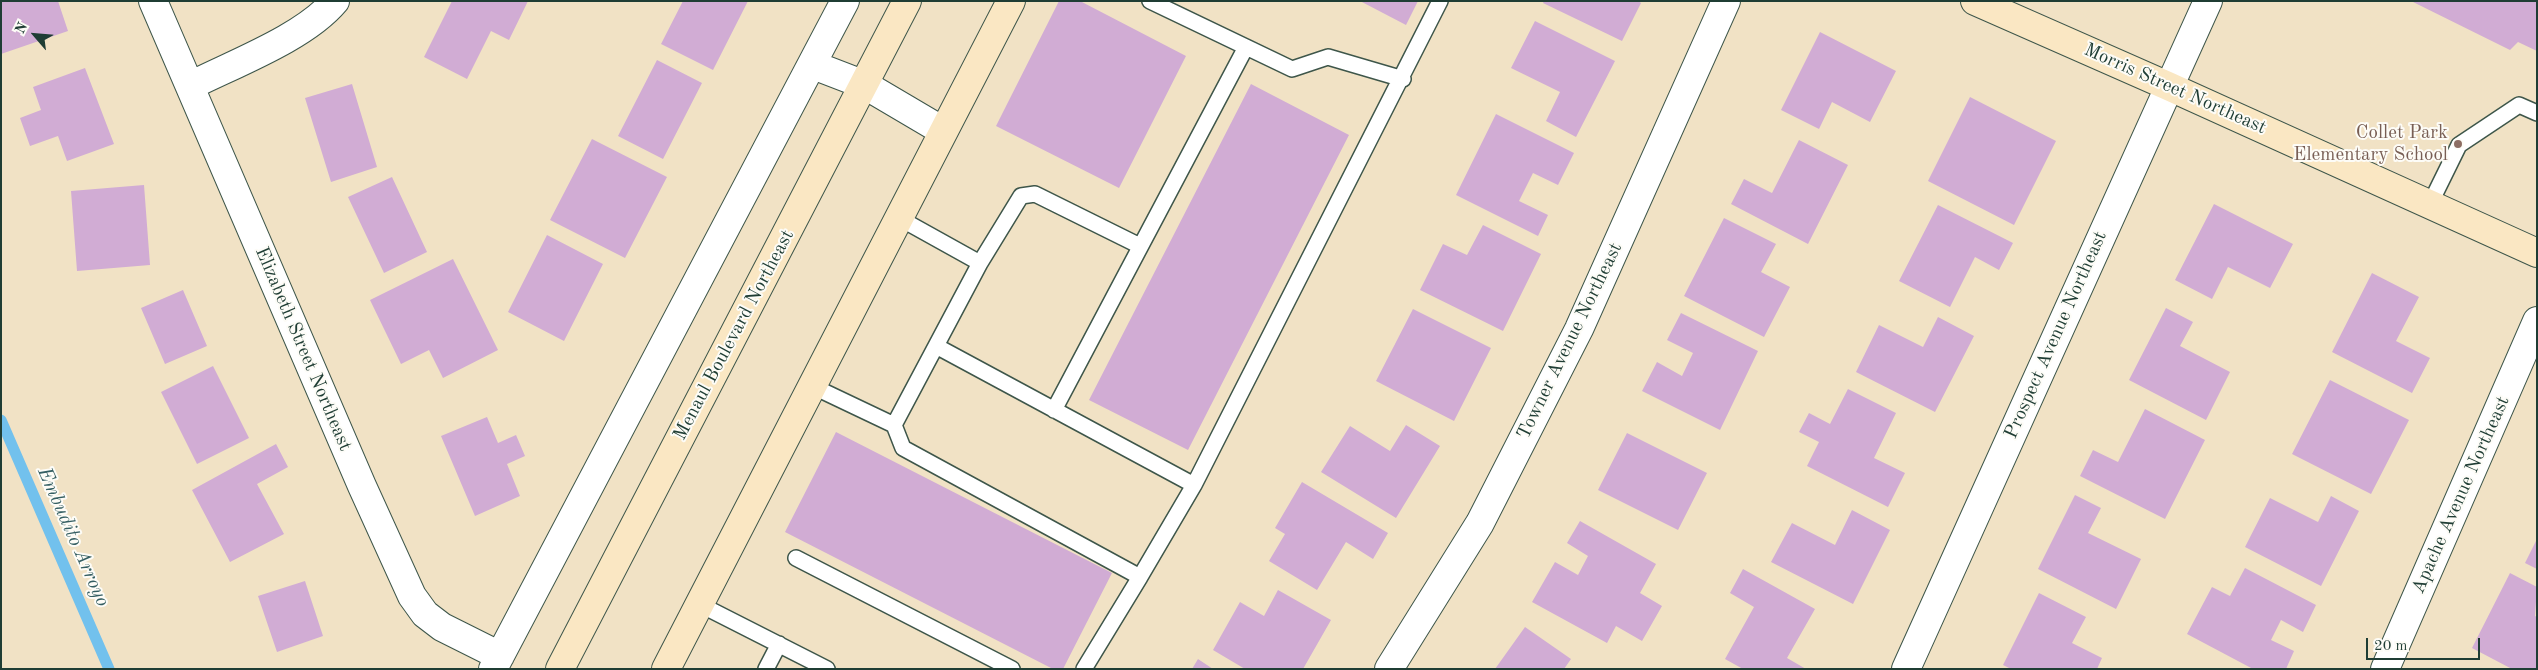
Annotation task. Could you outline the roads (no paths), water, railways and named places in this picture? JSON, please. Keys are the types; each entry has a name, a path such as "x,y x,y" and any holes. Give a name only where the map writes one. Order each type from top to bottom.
{"main road":[{"name":"Menaul Boulevard Northeast","path":"560,669 908,1"},
{"path":"666,669 1011,1"},
{"name":"Morris Street Northeast","path":"1975,1 2537,253"}],"street":[{"name":"Elizabeth Street Northeast","path":"153,1 358,477 412,596 425,614 497,662"},
{"path":"190,86 288,37 326,12 335,1"},
{"path":"497,662 845,1"},
{"name":"Towner Avenue Northeast","path":"1389,669 1480,523 1574,338 1726,1"},
{"name":"Prospect Avenue Northeast","path":"1906,669 2208,1"},
{"path":"813,64 865,85 943,130"},
{"name":"Apache Avenue Northeast","path":"2385,669 2537,321"}],"lane":[{"path":"1150,1 1292,69 1328,56 1402,79"},
{"path":"1084,669 1194,486 1440,1"},
{"path":"1054,410 1246,47"},
{"path":"2430,204 2459,145 2519,105 2537,113"},
{"path":"894,425 980,263 1021,196 1035,194 1140,246"},
{"path":"899,218 980,263"},
{"path":"936,346 1194,486"},
{"path":"812,386 894,425 903,448 1140,577"},
{"path":"796,558 1012,669"},
{"path":"699,604 827,669"},
{"path":"766,669 779,644"}],"waterway":[{"name":"Embudito Arroyo","path":"1,420 109,669"}],"place":[{"name":"Collet Park Elementary School","path":"2458,144"}]}
